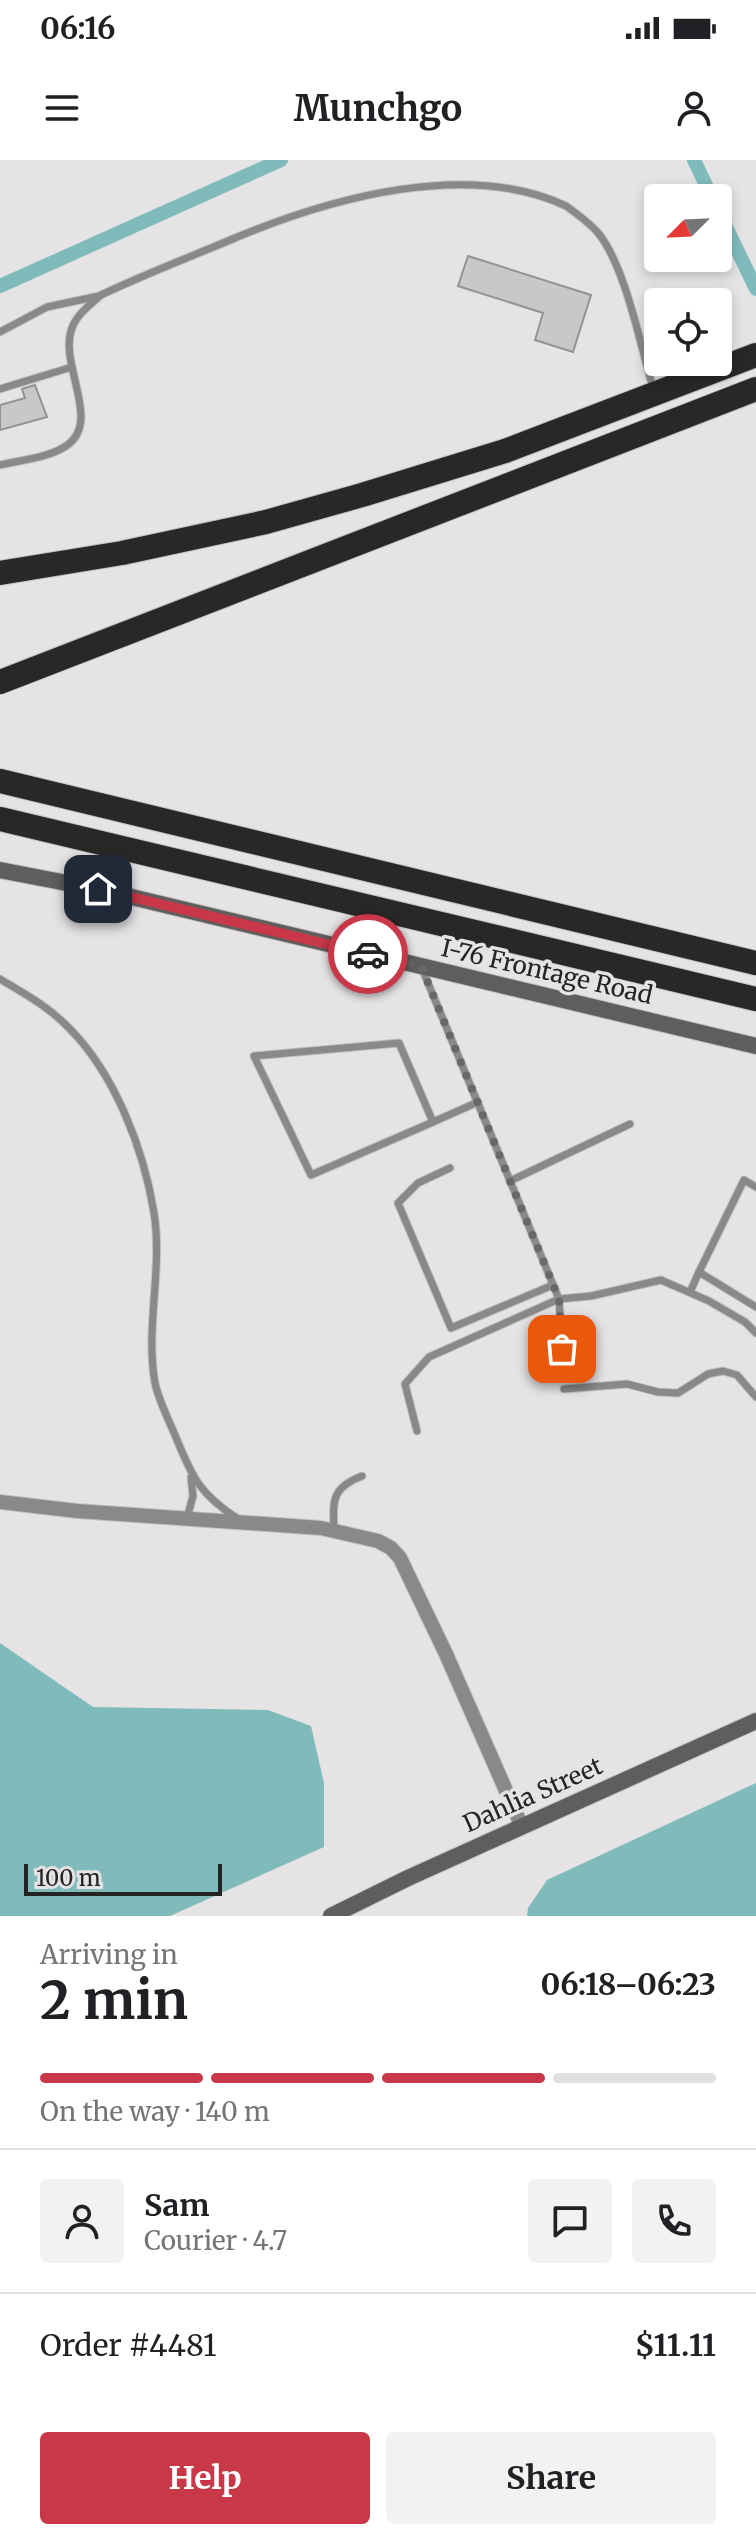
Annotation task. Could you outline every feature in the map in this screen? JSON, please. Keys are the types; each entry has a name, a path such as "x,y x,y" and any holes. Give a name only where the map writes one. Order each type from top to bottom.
{"highway":[{"path":"0,573 122,553 266,522 334,503 505,451 756,355"},
{"path":"0,682 756,389"},
{"path":"654,394 664,425"},
{"path":"0,781 756,963"},
{"path":"0,819 756,999"}],"street":[{"name":"I-76 Frontage Road","path":"0,870 98,889 756,1046"},
{"path":"0,1502 77,1511 334,1530 378,1541 391,1548 400,1558 446,1654 522,1827"},
{"name":"Dahlia Street","path":"331,1916 756,1721"}],"lane":[{"path":"478,176 536,189 556,199 597,231 619,270 654,394"},
{"path":"0,332 47,307 101,295 317,204 401,180"},
{"path":"0,465 53,453 68,446 79,434 82,416 69,345 72,327 83,311 101,295"},
{"path":"0,389 72,367"},
{"path":"421,966 559,1299 562,1349"},
{"path":"0,979 38,1001 70,1028 94,1059 118,1098 144,1167 155,1215 155,1384 191,1475 193,1496 187,1518"},
{"path":"433,1122 399,1043 254,1056 311,1175 433,1122 478,1102"},
{"path":"510,1181 630,1124"},
{"path":"450,1168 418,1183 398,1203 451,1328 553,1285"},
{"path":"690,1292 744,1180 756,1187"},
{"path":"699,1272 756,1307"},
{"path":"417,1431 405,1384 429,1357 559,1299 591,1296 661,1280 745,1322 756,1333"},
{"path":"564,1389 627,1384 658,1392 678,1393 708,1374 723,1371 737,1375 756,1397"},
{"path":"191,1475 217,1506 242,1522"},
{"path":"334,1530 333,1502 340,1487 362,1476"}],"water":[{"path":"0,1643 93,1707 268,1710 311,1726 324,1783 324,1847 170,1916 0,1916"},
{"path":"756,1783 756,1916 527,1916 528,1908 547,1880"}],"building":[{"path":"468,256 591,295 573,352 535,340 543,313 458,286"},
{"path":"35,385 47,417 0,430 0,405 25,398 22,389"}],"waterway":[{"path":"0,286 281,160"},
{"path":"694,160 705,184"},
{"path":"732,239 756,289"}],"way so far":[{"path":"368,954 421,966 559,1299 562,1349"}],"route":[{"path":"98,889 368,954"}]}
